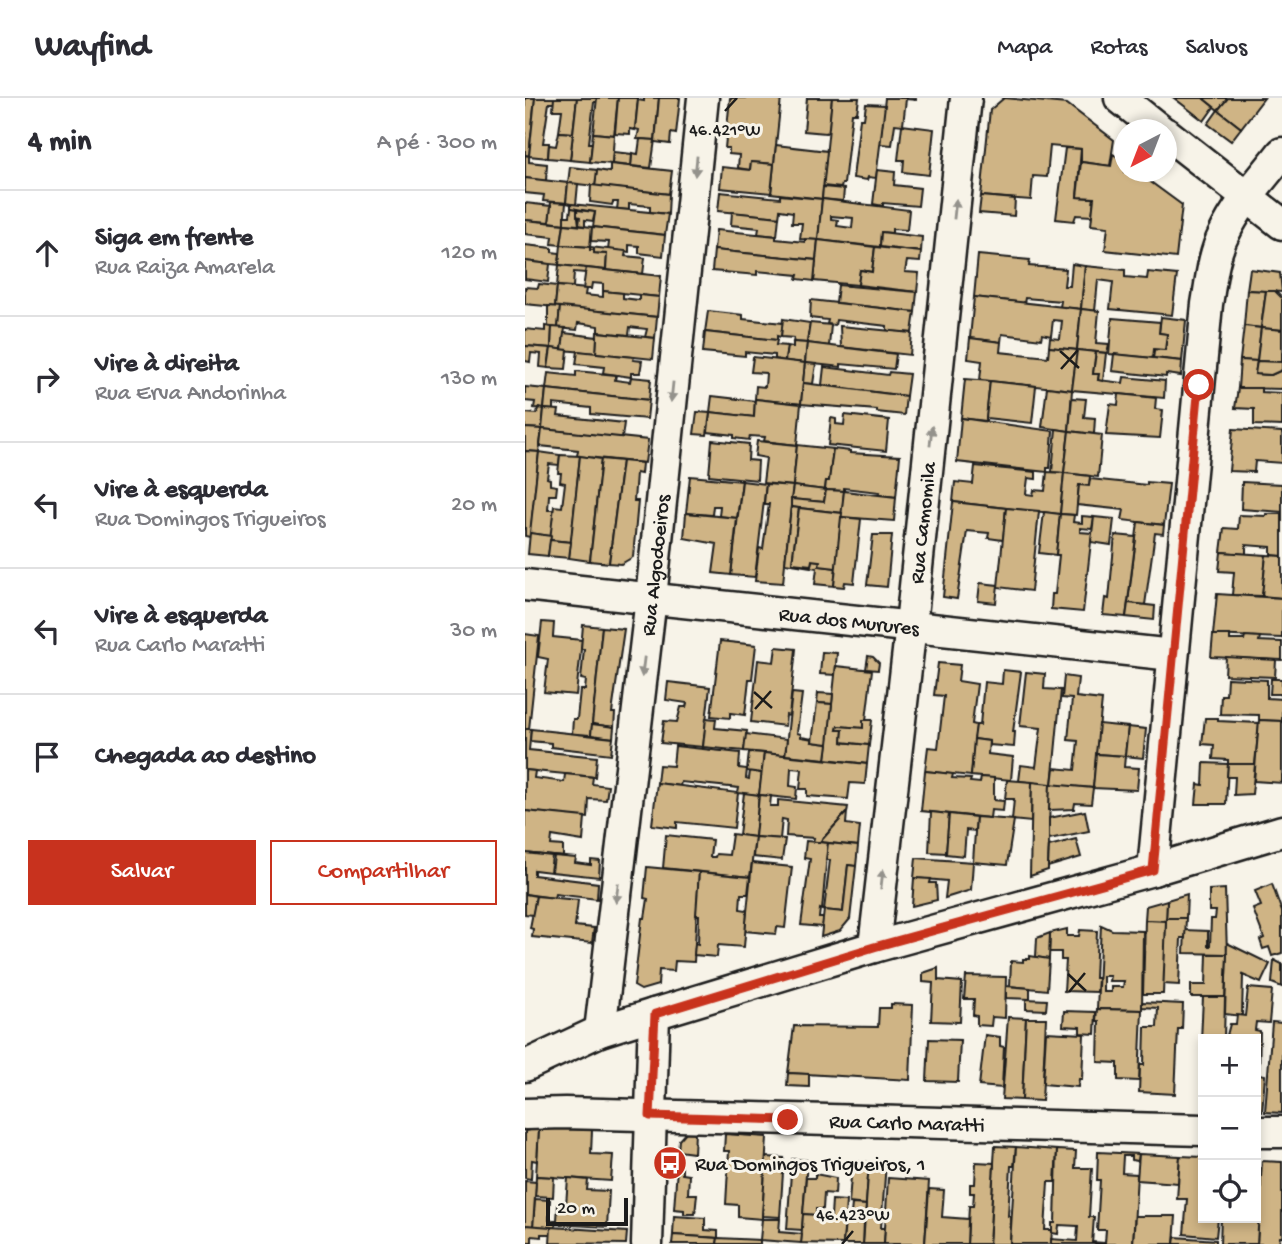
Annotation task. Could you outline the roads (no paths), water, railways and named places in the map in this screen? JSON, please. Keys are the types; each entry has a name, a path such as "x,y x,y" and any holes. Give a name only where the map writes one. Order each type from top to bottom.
{"street":[{"name":"Rua Algodoeiros","path":"600,1031 651,598 703,98"},
{"name":"Rua Camomila","path":"874,947 966,98"},
{"path":"1120,98 1146,119"},
{"path":"1177,142 1282,224"},
{"path":"1153,870 1206,317 1213,268 1222,236 1282,153"},
{"name":"Rua dos Murures","path":"525,585 1173,655"},
{"path":"525,1066 600,1031 874,947 1153,870 1282,831"},
{"path":"647,1244 655,1014"},
{"name":"Rua Carlo Maratti","path":"525,1114 1198,1130"},
{"path":"1261,1132 1282,1132"}],"place":[{"name":"Rua Domingos Trigueiros, 1","path":"670,1163"}]}
